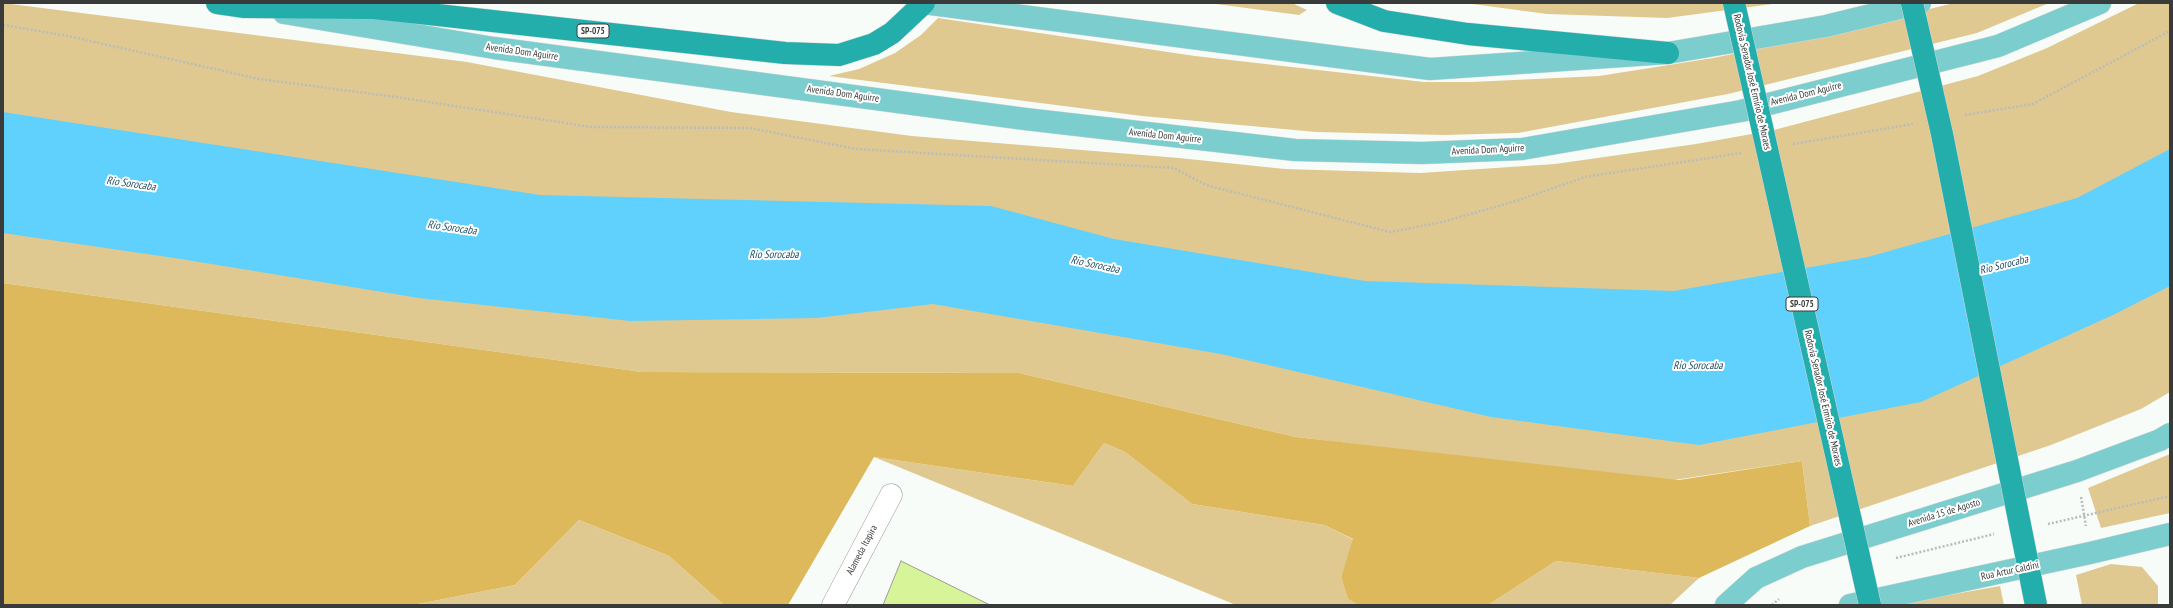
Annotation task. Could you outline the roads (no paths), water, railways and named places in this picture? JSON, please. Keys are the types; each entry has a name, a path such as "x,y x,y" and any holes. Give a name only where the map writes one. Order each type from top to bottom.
{"highway":[{"name":"Avenida Dom Aguirre","path":"218,3 245,7"},
{"name":"SP-075","path":"245,7 374,8 785,53 839,55 874,44 892,33 924,3"},
{"path":"1337,3 1384,22 1468,34 1668,53"},
{"name":"Rodovia Senador José Ermírio de Moraes","path":"1734,3 1870,605"},
{"path":"1912,3 1944,141 2036,605"}],"main road":[{"path":"924,3 1430,69 1668,53 1826,26 1920,3"},
{"name":"Avenida Dom Aguirre","path":"245,7 494,48 1033,120 1295,150 1422,153 1522,149 1741,111 1998,46 2100,3"},
{"name":"Avenida 15 de Agosto","path":"1726,605 1756,578 1802,556 2077,471 2160,440 2170,434"},
{"name":"Rua Artur Caldini","path":"1850,605 2090,553 2170,534"}],"street":[{"name":"Alameda Itapira","path":"833,605 890,494"}],"water":[{"name":"Rio Sorocaba","path":"3,112 540,195 991,206 1114,239 1365,281 1674,291 1868,257 2077,198 2170,149 2170,286 2113,315 1921,402 1699,445 1491,417 1221,354 933,304 817,318 630,321 419,298 181,259 3,233"}]}
